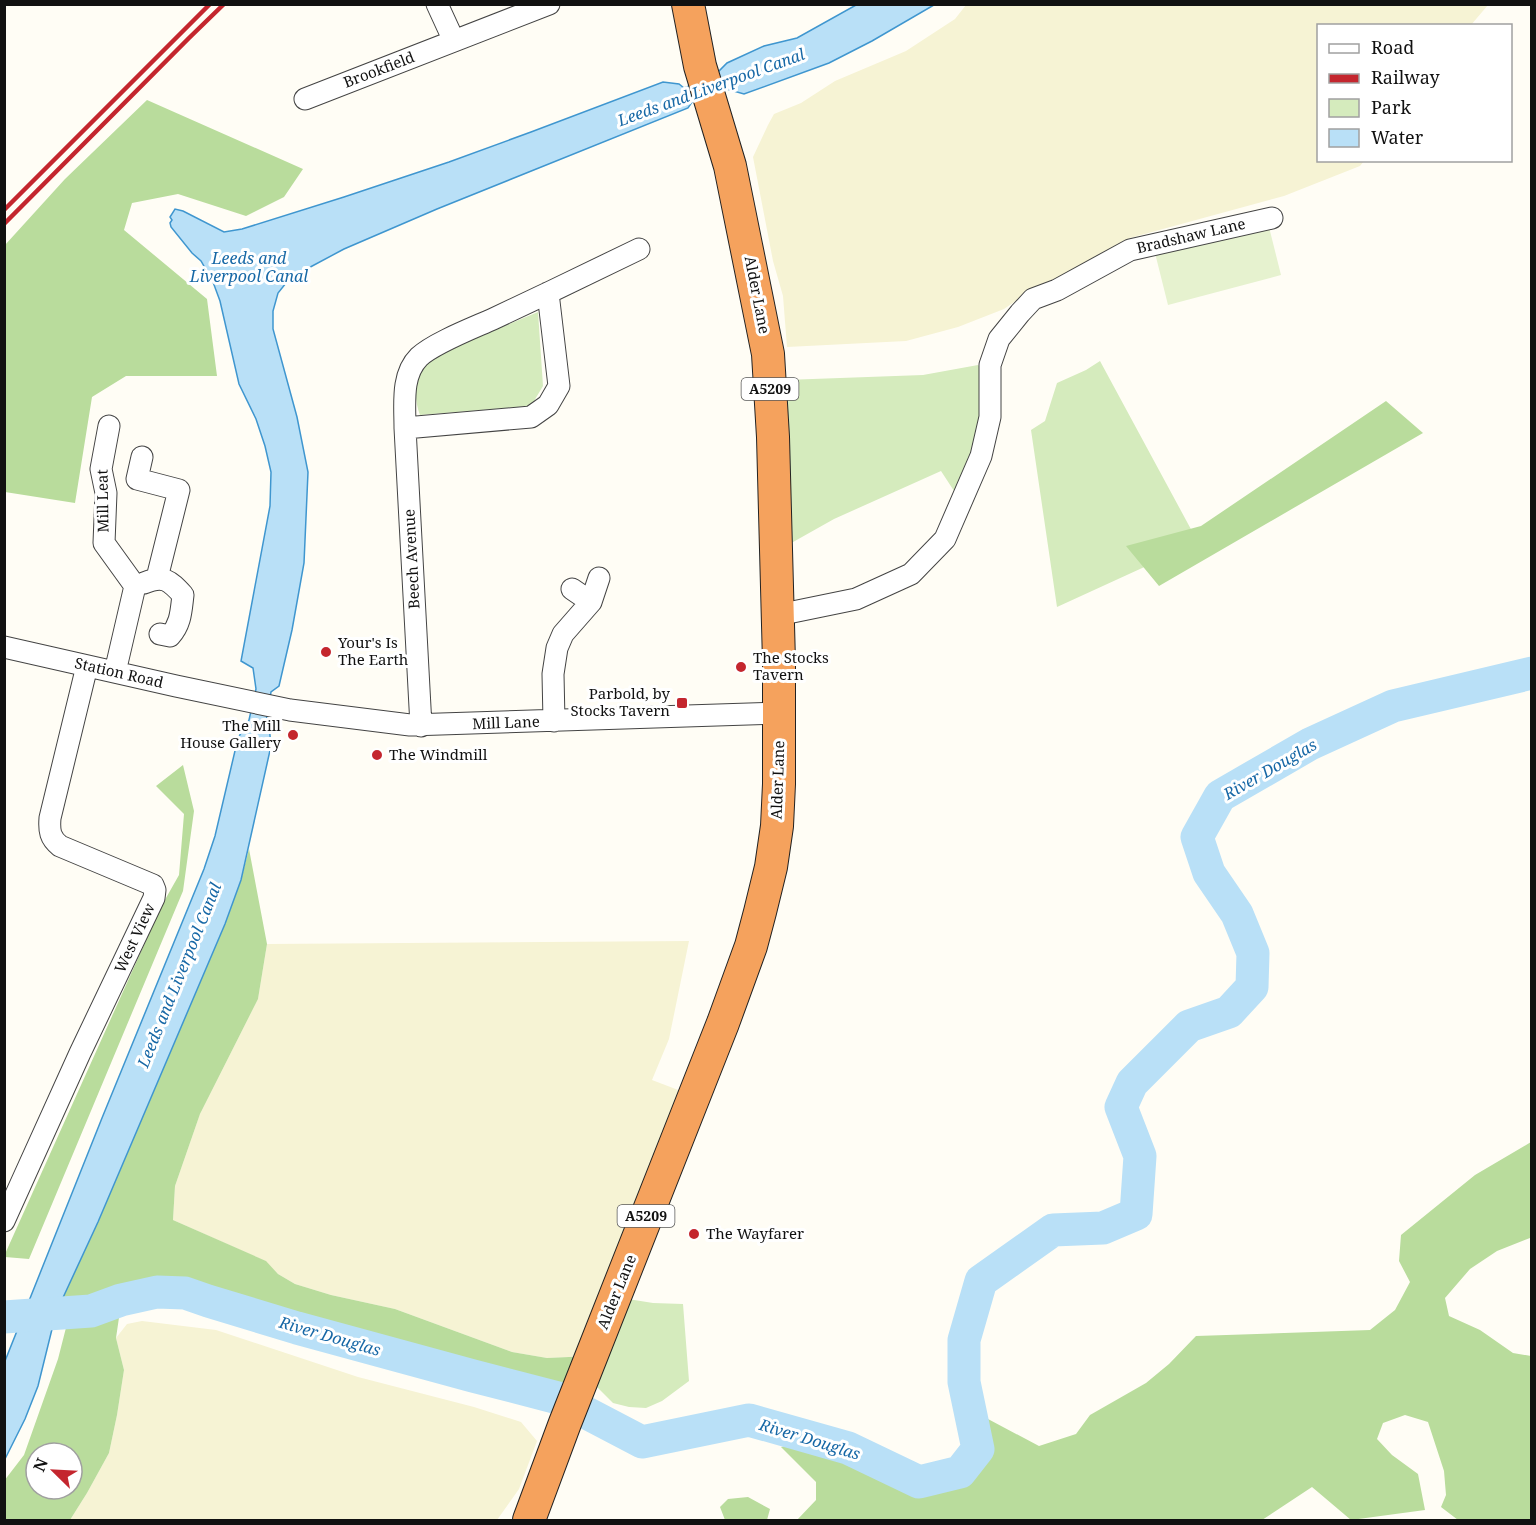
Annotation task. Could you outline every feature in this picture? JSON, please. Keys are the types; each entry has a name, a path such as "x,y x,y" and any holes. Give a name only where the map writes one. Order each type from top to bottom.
{"highway":[{"name":"Alder Lane","path":"529,1521 751,946 771,867 777,826 779,784 778,615 774,447 768,354 730,166 700,66 688,4"}],"street":[{"path":"437,4 454,41"},
{"name":"Brookfield","path":"305,99 549,4"},
{"name":"Bradshaw Lane","path":"778,615 856,599 911,573 945,538 981,456 990,417 990,365 999,339 1033,299 1057,290 1130,250 1272,218"},
{"name":"Beech Avenue","path":"421,726 405,428 405,393 408,375 419,357 437,345 639,249"},
{"path":"405,428 531,417 548,405 559,386 548,293"},
{"name":"Mill Leat","path":"109,426 101,469 106,493 104,543 135,586"},
{"path":"142,457 137,479 179,490 157,578"},
{"path":"115,672 135,586 157,578 171,583 183,595 177,629 170,636 160,634"},
{"path":"554,721 553,674 557,648 562,634 591,602 599,578"},
{"path":"572,589 591,602"},
{"name":"Station Road","path":"4,647 235,699"},
{"name":"West View","path":"5,1217 154,898 153,885 60,846 50,835 50,818 87,666"},
{"name":"Mill Lane","path":"235,699 290,710 421,726 779,713"}],"shaded area":[{"path":"966,5 1488,5 1472,24 1317,24 1317,162 1363,162 1360,166 1284,196 1130,238 1004,309 958,327 906,341 787,347 783,296 773,261 753,157 768,125 774,114 801,103 835,81 906,51 955,19"},
{"path":"689,941 669,1039 652,1080 694,1096 591,1356 547,1358 512,1352 395,1309 331,1295 295,1284 278,1274 265,1261 173,1220 175,1186 200,1114 258,999 267,944"},
{"path":"142,1321 216,1330 358,1377 474,1407 521,1422 537,1441 519,1489 497,1520 70,1520 84,1501 109,1453 124,1370 116,1338 127,1324"}],"green space":[{"path":"147,100 303,169 284,197 246,216 178,194 132,203 124,230 207,299 217,376 126,376 92,397 75,503 5,492 5,245 65,179"},
{"path":"1268,223 1281,275 1168,305 1155,253"},
{"path":"538,312 543,386 531,406 420,415 416,390 420,374 430,360 437,354"},
{"path":"1100,361 1193,533 1188,547 1057,607 1031,430 1045,421 1057,383"},
{"path":"978,365 984,371 986,400 973,457 958,497 941,471 834,519 786,546 785,380 923,375"},
{"path":"1386,401 1423,433 1159,586 1126,546 1201,526"},
{"path":"183,765 194,811 183,891 29,1259 5,1257 162,905 179,875 184,814 156,786"},
{"path":"249,849 267,944 258,999 200,1114 175,1186 173,1220 266,1261 278,1274 295,1284 331,1295 395,1309 512,1352 547,1358 591,1356 558,1398 297,1328 185,1293 157,1292 121,1300 96,1309 121,1304 116,1338 124,1370 109,1453 84,1498 84,1441 29,1441 58,1359 69,1316 88,1312 57,1313 225,924 241,880"},
{"path":"1531,1142 1531,1239 1497,1251 1470,1269 1445,1298 1449,1316 1480,1330 1513,1353 1531,1356 1531,1520 1458,1520 1441,1507 1446,1495 1444,1471 1428,1422 1405,1415 1383,1423 1377,1439 1392,1455 1418,1474 1425,1510 1351,1520 1312,1487 1262,1520 797,1520 816,1500 816,1482 781,1447 796,1443 835,1454 879,1478 912,1490 931,1487 956,1479 971,1467 988,1419 1039,1446 1076,1434 1090,1415 1146,1383 1169,1364 1196,1336 1370,1330 1395,1310 1410,1282 1399,1261 1401,1235 1475,1175"},
{"path":"628,1299 683,1304 689,1381 662,1401 646,1408 613,1403 597,1387"},
{"path":"24,1455 24,1501 82,1501 70,1520 5,1520 4,1481"},
{"path":"748,1497 770,1509 767,1520 725,1520 720,1507 728,1499"}],"water":[{"name":"Leeds and Liverpool Canal","path":"856,5 934,5 829,63 744,94 723,88 692,102 688,108 344,249 301,272 286,283 278,293 273,311 273,329 297,417 308,472 304,563 279,686 271,692 266,722 269,725 271,746 241,880 225,924 98,1222 61,1302 38,1386 5,1459 5,1361 204,869 215,836 238,738 249,720 256,689 253,668 241,661 270,506 271,472 256,419 239,384 220,301 213,282 201,261 171,227 170,217 175,209 224,232 242,229 449,162 663,82 679,84 684,88 714,76 727,63 764,46 797,38"}],"waterway":[{"name":"River Douglas","path":"4,1317 91,1311 121,1300 157,1292 185,1293 297,1328 558,1398 642,1442 749,1420 848,1448 919,1482 960,1472 978,1449 964,1382 964,1340 981,1281 1053,1230 1103,1228 1136,1214 1140,1156 1121,1107 1132,1083 1189,1026 1229,1012 1252,987 1253,953 1237,914 1209,873 1197,837 1220,796 1310,744 1393,706 1532,673"}],"railway":[{"path":"4,210 210,4"},
{"path":"4,224 224,4"}],"place":[{"name":"Your's Is The Earth","path":"326,652"},
{"name":"The Stocks Tavern","path":"741,667"},
{"name":"Parbold, by Stocks Tavern","path":"682,703"},
{"name":"The Mill House Gallery","path":"293,735"},
{"name":"The Windmill","path":"377,755"},
{"name":"The Wayfarer","path":"694,1234"}]}
